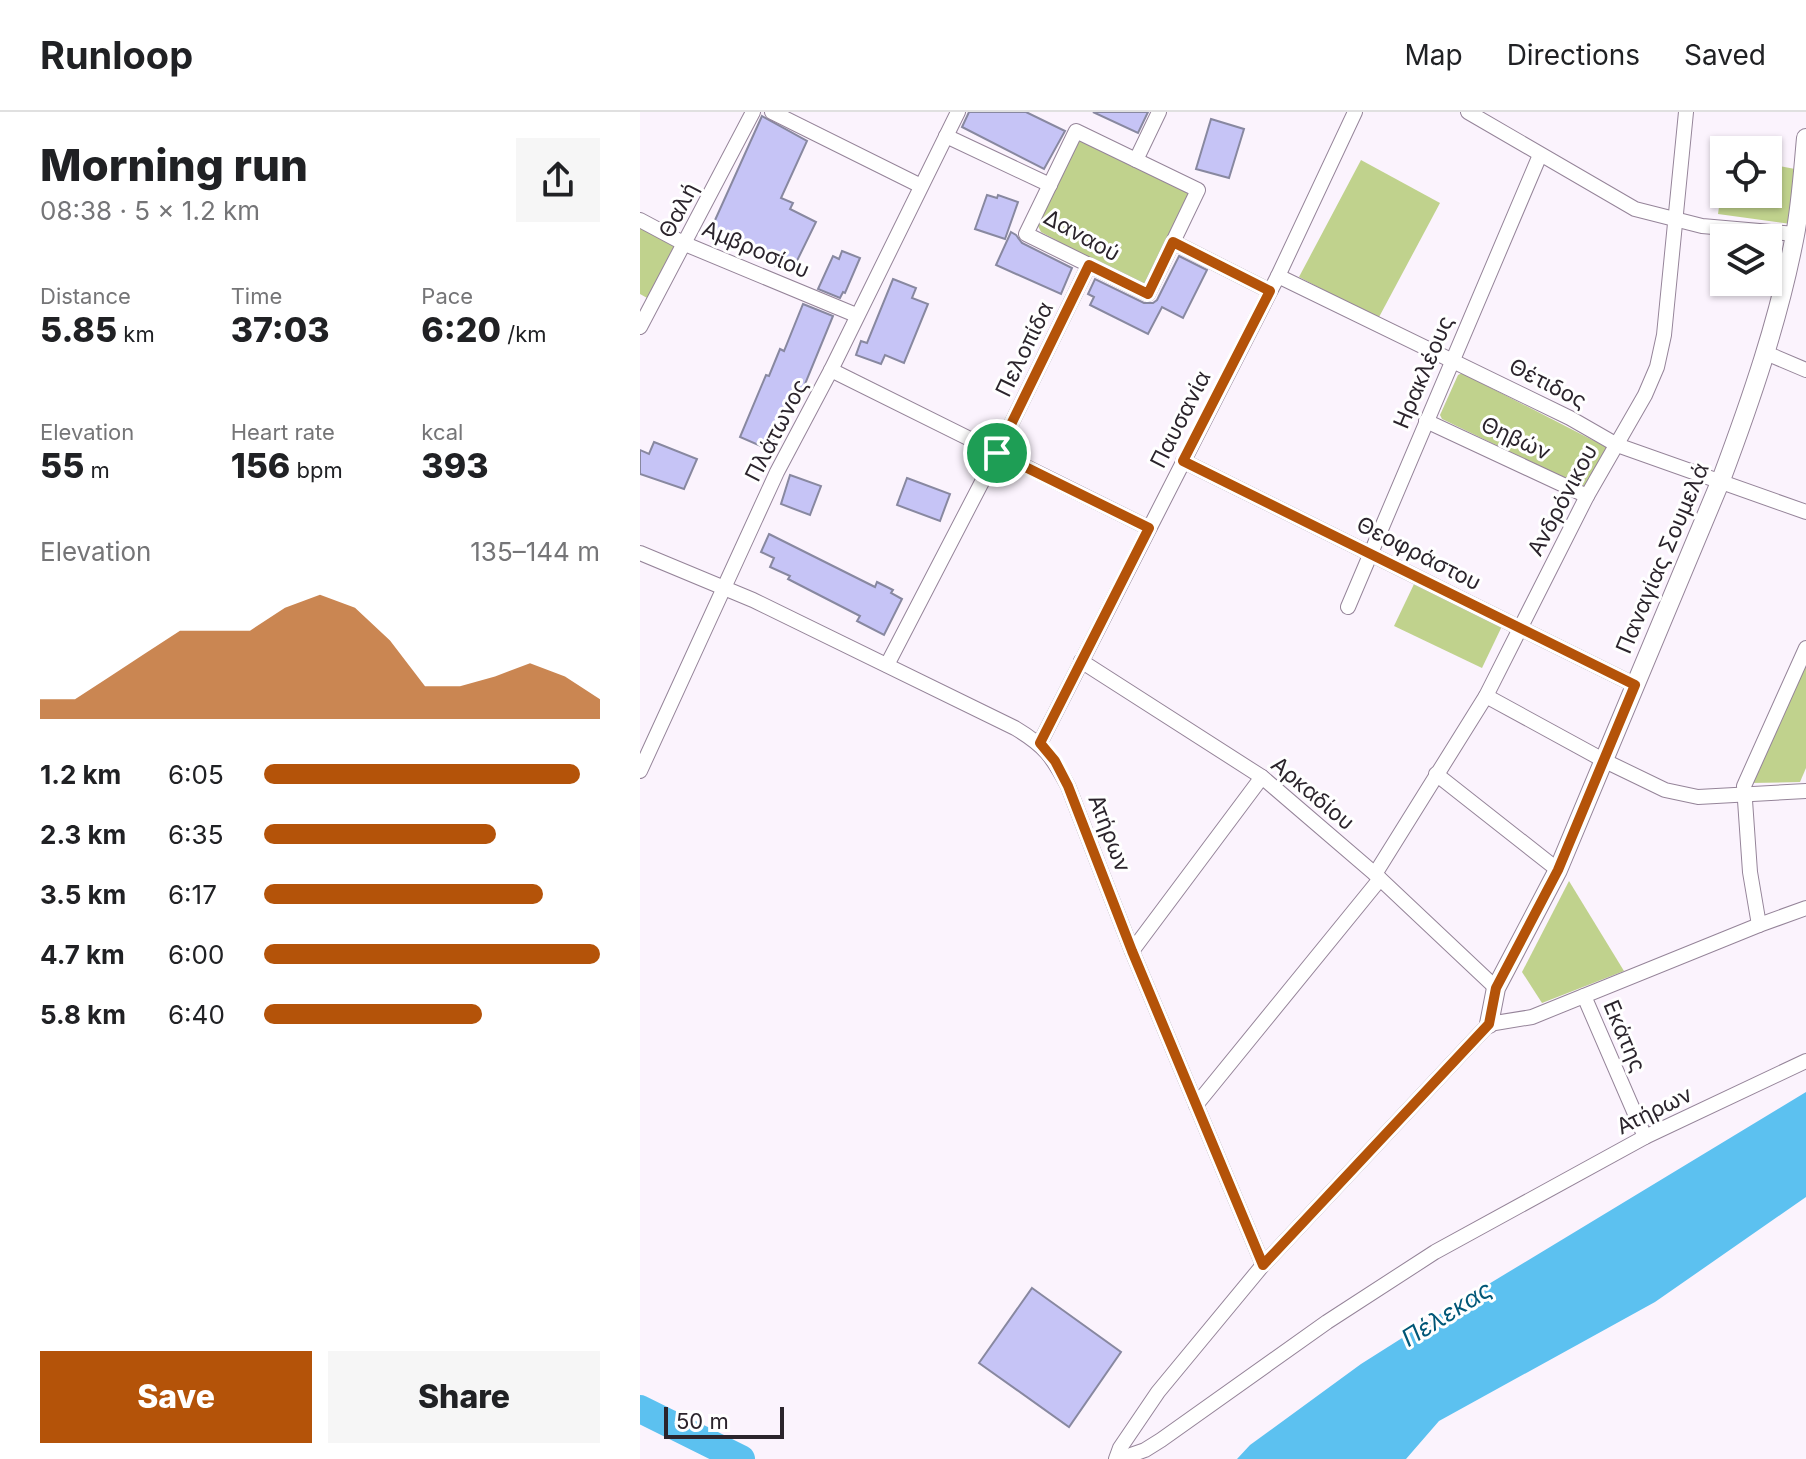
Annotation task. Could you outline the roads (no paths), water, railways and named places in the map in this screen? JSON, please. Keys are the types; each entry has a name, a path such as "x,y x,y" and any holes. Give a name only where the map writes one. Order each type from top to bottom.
{"street":[{"name":"Θαλή","path":"640,327 646,304 685,244 753,112"},
{"path":"772,112 921,186"},
{"name":"Πλάτωνος","path":"640,771 777,472 831,370 958,112"},
{"path":"1136,160 1159,112"},
{"name":"Παυσανία","path":"1040,743 1278,276 1355,112"},
{"path":"1468,112 1635,209 1702,226 1795,234"},
{"name":"Ανδρόνικου","path":"1196,1105 1378,877 1436,774 1486,696 1587,496 1645,395 1657,367 1664,335 1686,112"},
{"name":"Δαναού","path":"1076,131 1136,160 1198,190 1148,294 1026,234 1076,131"},
{"path":"946,136 1050,185"},
{"name":"Παναγίας Σουμελά","path":"1489,1024 1496,988 1558,870 1721,480 1766,353 1795,234 1806,138"},
{"name":"Ηρακλέους","path":"1348,607 1540,155"},
{"name":"Αμβροσίου","path":"640,220 685,244 856,315"},
{"path":"1173,242 1270,291"},
{"name":"Πελοπίδα","path":"887,665 997,453 1089,265"},
{"name":"Θέτιδος","path":"1278,276 1570,418 1617,445 1806,512"},
{"path":"1766,353 1806,370"},
{"path":"831,370 1149,528"},
{"name":"Θηβών","path":"1426,421 1587,496"},
{"name":"Θεοφράστου","path":"1183,461 1635,685"},
{"name":"Ατήρων","path":"640,553 753,600 1040,743 1055,761 1068,786 1132,951 1263,1265"},
{"path":"1759,925 1750,872 1743,794 1746,778 1806,648"},
{"name":"Αρκαδίου","path":"1081,661 1262,777 1378,877 1496,988"},
{"path":"1486,696 1665,790 1698,797 1806,791"},
{"path":"1436,774 1558,870"},
{"path":"1132,951 1262,777"},
{"path":"1117,1459 1120,1448 1158,1392 1263,1265 1489,1024 1532,1017 1806,908"},
{"name":"Εκάτης","path":"1584,996 1645,1137"},
{"name":"Ατήρων","path":"1117,1459 1145,1450 1161,1440 1327,1322 1424,1259 1645,1137 1806,1061"}],"water":[{"name":"Πέλεκας","path":"1806,1092 1806,1197 1655,1302 1439,1421 1406,1459 1237,1459 1250,1445 1361,1364"}],"waterway":[{"path":"640,1409 741,1459"}]}
